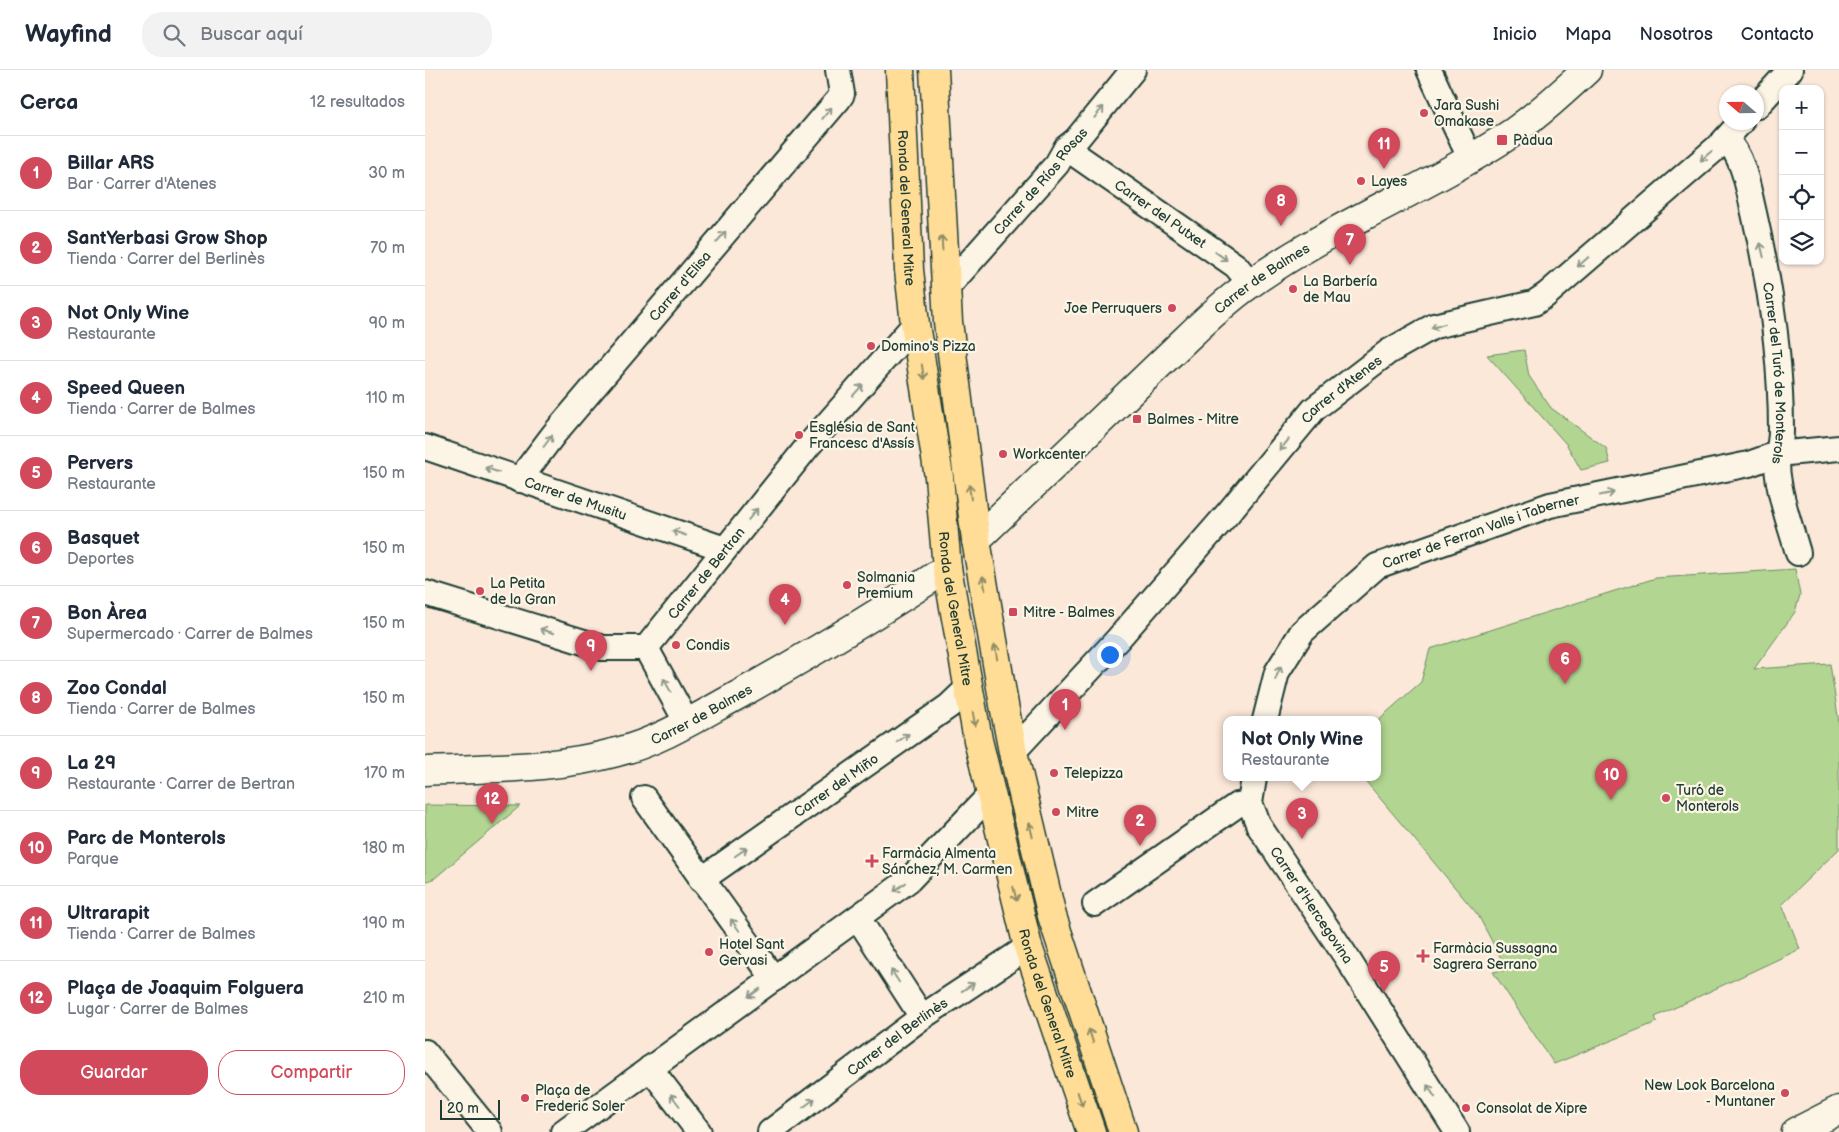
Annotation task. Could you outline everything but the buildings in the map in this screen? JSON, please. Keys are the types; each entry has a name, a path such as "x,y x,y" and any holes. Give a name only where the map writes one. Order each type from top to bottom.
{"main road":[{"name":"Ronda del General Mitre","path":"900,70 909,270 915,324 939,476 947,568 990,795 1028,947 1091,1132"},
{"path":"933,70 945,290 976,540 1013,752 1052,916 1123,1132"},
{"name":"Carrer de Balmes","path":"976,540 1222,305 1250,283 1327,236 1470,158 1511,133 1545,108 1587,70"},
{"path":"915,324 945,290"},
{"path":"947,568 976,540"},
{"name":"Carrer de Balmes","path":"425,771 506,768 572,762 618,752 642,744 687,723 829,644 947,568"},
{"path":"1796,1132 1839,1110"}],"street":[{"name":"Carrer d'Elisa","path":"519,480 554,434 842,94 838,70"},
{"name":"Carrer de Ríos Rosas","path":"945,290 1057,164 1066,148 1076,140 1133,70"},
{"path":"1429,70 1470,158"},
{"path":"1764,98 1790,70"},
{"name":"Carrer del Turó de Monterols","path":"1734,130 1737,154 1747,185 1768,273 1776,350 1781,432 1777,454 1778,476 1798,553"},
{"name":"Carrer d'Atenes","path":"1013,752 1125,632 1229,512 1314,408 1388,352 1434,326 1534,303 1734,130"},
{"name":"Carrer del Putxet","path":"1066,148 1236,266 1250,283"},
{"name":"Carrer de Bertran","path":"646,648 808,446 915,324"},
{"name":"Carrer de Musitu","path":"425,447 725,549"},
{"name":"Carrer de Ferran Valls i Taberner","path":"1266,716 1277,672 1302,632 1377,566 1550,505 1749,464 1777,454 1839,448"},
{"path":"425,593 603,648 646,648 687,723"},
{"name":"Carrer del Miño","path":"701,880 949,706 969,688"},
{"path":"1095,904 1237,805 1250,804 1254,781"},
{"path":"563,1132 916,874 990,795"},
{"path":"643,798 774,979"},
{"name":"Carrer d'Hercegovina","path":"1250,804 1259,826 1347,958 1457,1132"},
{"path":"857,918 922,1017"},
{"name":"Carrer del Berlinès","path":"770,1132 922,1017 1028,947"},
{"path":"425,1052 490,1132"},
{"path":"650,1068 699,1132"}],"green space":[{"path":"1524,350 1529,376 1551,408 1606,448 1610,463 1581,470 1567,445 1487,355"},
{"path":"1795,569 1800,595 1795,612 1754,669 1830,664 1839,723 1839,849 1782,904 1800,949 1655,1017 1657,1022 1554,1064 1493,972 1507,970 1478,915 1366,781 1381,781 1381,717 1421,682 1430,649 1656,578"},
{"path":"425,805 520,806 435,878 425,882"}],"place":[{"name":"Jara Sushi Omakase","path":"1424,113"},
{"name":"Pàdua","path":"1502,140"},
{"name":"Ultrarapit","path":"1384,169"},
{"name":"Layes","path":"1361,181"},
{"name":"Zoo Condal","path":"1281,226"},
{"name":"Bon Àrea","path":"1350,265"},
{"name":"La Barbería de Mau","path":"1293,289"},
{"name":"Joe Perruquers","path":"1172,308"},
{"name":"Domino's Pizza","path":"871,346"},
{"name":"Balmes - Mitre","path":"1137,419"},
{"name":"Església de Sant Francesc d'Assís","path":"799,435"},
{"name":"Workcenter","path":"1003,454"},
{"name":"Solmania Premium","path":"847,585"},
{"name":"La Petita de la Gran","path":"480,591"},
{"name":"Mitre - Balmes","path":"1013,612"},
{"name":"Speed Queen","path":"785,625"},
{"name":"Condis","path":"676,645"},
{"name":"La 29","path":"591,671"},
{"name":"Basquet","path":"1565,684"},
{"name":"Billar ARS","path":"1065,730"},
{"name":"Telepizza","path":"1054,773"},
{"name":"Turó de Monterols","path":"1666,798"},
{"name":"Parc de Monterols","path":"1611,800"},
{"name":"Mitre","path":"1056,812"},
{"name":"Plaça de Joaquim Folguera","path":"492,824"},
{"name":"Not Only Wine","path":"1302,839"},
{"name":"SantYerbasi Grow Shop","path":"1140,846"},
{"name":"Farmàcia Almenta Sánchez, M. Carmen","path":"872,861"},
{"name":"Hotel Sant Gervasi","path":"709,952"},
{"name":"Farmàcia Sussagna Sagrera Serrano","path":"1423,956"},
{"name":"Pervers","path":"1384,992"},
{"name":"New Look Barcelona - Muntaner","path":"1785,1093"},
{"name":"Plaça de Frederic Soler","path":"525,1098"},
{"name":"Consolat de Xipre","path":"1466,1108"}]}
